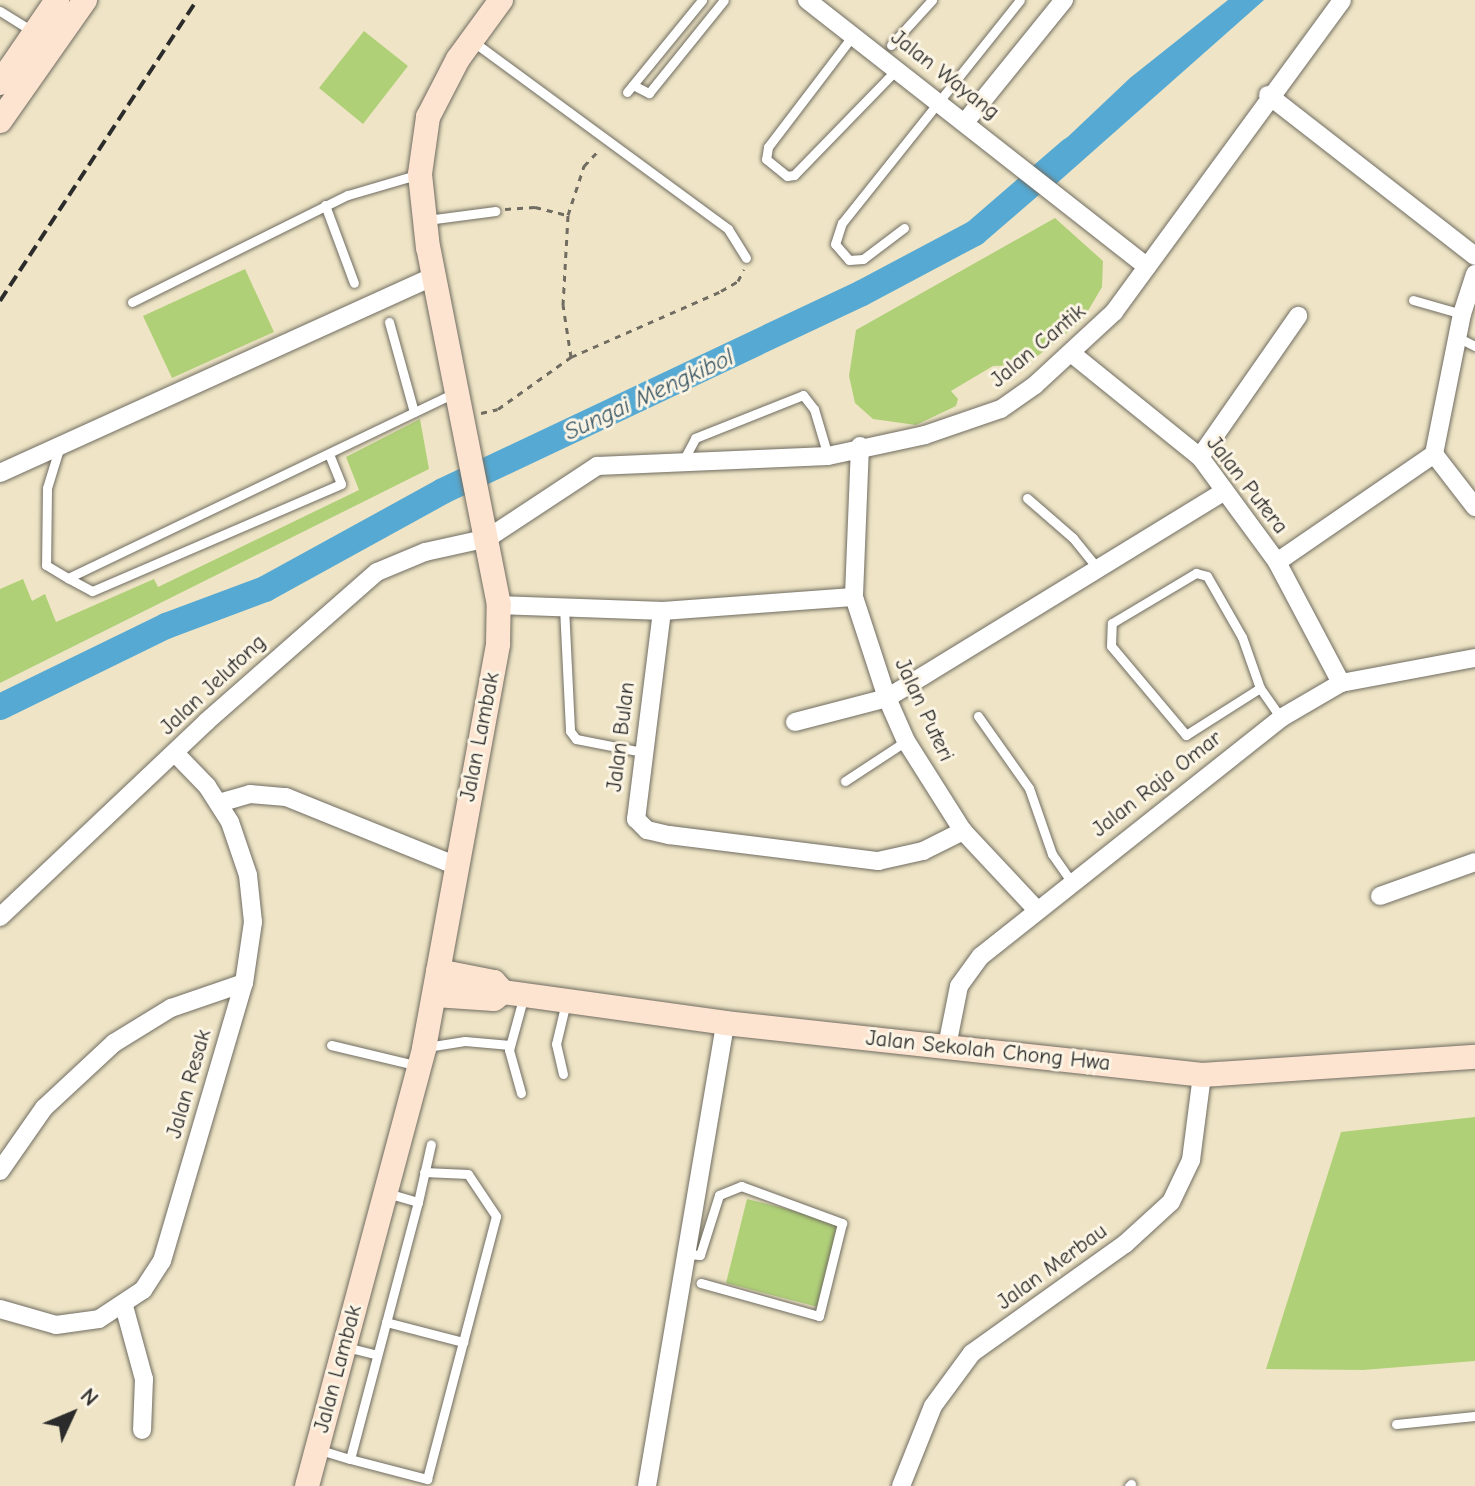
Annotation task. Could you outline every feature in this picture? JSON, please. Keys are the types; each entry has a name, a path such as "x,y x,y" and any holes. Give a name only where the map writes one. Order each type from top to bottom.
{"street":[{"path":"0,83 57,0"},
{"path":"0,121 85,0"},
{"name":"Jalan Lambak","path":"307,1486 421,1057 498,644 499,605 434,276 420,174 428,117 471,40 501,0"},
{"name":"Jalan Wayang","path":"807,0 899,68 1147,267"},
{"path":"966,121 1064,0"},
{"name":"Jalan Cantik","path":"486,528 597,466 828,456 860,446 925,435 1001,409 1071,353 1114,312 1268,95 1342,0"},
{"path":"1268,95 1475,256"},
{"path":"1277,562 1434,454 1462,314 1475,274"},
{"path":"0,473 59,449 434,276"},
{"path":"1200,457 1298,316"},
{"name":"Jalan Putera","path":"1071,353 1200,457 1277,562 1341,683"},
{"name":"Jalan Puteri","path":"860,446 854,597 887,698 906,741 963,831 1036,909"},
{"path":"1434,454 1475,507"},
{"path":"795,722 887,698 1225,491"},
{"name":"Jalan Jelutong","path":"0,917 352,589 425,552 486,528"},
{"path":"499,605 662,611 854,597"},
{"name":"Jalan Bulan","path":"662,611 636,819 647,830 878,861 923,851 963,831"},
{"name":"Jalan Raja Omar","path":"947,1046 959,986 981,956 1071,881 1281,718 1341,683 1475,658"},
{"name":"Jalan Resak","path":"0,1309 56,1325 99,1319 124,1306 143,1290 162,1261 244,983 251,948 252,897 242,850 219,803 175,753"},
{"path":"219,803 250,794 286,797 457,866"},
{"path":"1380,896 1475,862"},
{"name":"Jalan Sekolah Chong Hwa","path":"437,983 494,982 513,994 725,1023 1202,1075 1475,1057"},
{"path":"0,1171 53,1098 114,1043 171,1008 244,983"},
{"path":"647,1486 725,1023"},
{"name":"Jalan Merbau","path":"901,1486 933,1406 972,1353 1125,1244 1171,1202 1191,1160 1202,1075"},
{"path":"124,1306 144,1379 142,1430"}],"lane":[{"path":"700,1 630,88 649,93 724,0"},
{"path":"891,45 932,0"},
{"path":"904,228 863,259 849,260 835,244 842,223 1020,0"},
{"path":"0,11 33,32"},
{"path":"854,34 768,147 766,159 787,176 799,170 899,68"},
{"path":"471,40 728,229 746,258"},
{"path":"132,302 325,205 369,187 420,174"},
{"path":"325,205 354,283"},
{"path":"425,221 495,211"},
{"path":"1413,300 1462,314"},
{"path":"389,322 414,412"},
{"path":"1457,337 1475,346"},
{"path":"68,578 456,392"},
{"path":"681,464 695,438 803,395 814,409 828,456"},
{"path":"59,449 47,488 46,565 92,591 341,484 329,454"},
{"path":"1027,498 1073,538 1098,569"},
{"path":"1260,688 1186,735 1111,646 1112,623 1196,573 1207,576 1242,637 1260,688 1281,718"},
{"path":"564,607 570,731 576,739 642,752"},
{"path":"978,716 1029,788 1052,854 1071,881"},
{"path":"845,781 906,741"},
{"path":"513,994 510,1045 521,1093"},
{"path":"563,1074 556,1044 566,1002"},
{"path":"331,1045 421,1057 465,1041 510,1045"},
{"path":"350,1459 431,1144"},
{"path":"317,1449 427,1479 496,1216 468,1174 424,1172"},
{"path":"686,1254 700,1255 719,1195 735,1187 842,1223 819,1316 701,1283"},
{"path":"387,1193 418,1202"},
{"path":"386,1322 463,1342"},
{"path":"344,1347 377,1355"},
{"path":"1396,1424 1475,1416"}],"path":[{"path":"571,357 563,305 568,215 584,166 608,142"},
{"path":"495,211 535,207 568,215"},
{"path":"462,418 498,409 571,357 721,291 738,281 746,258"}],"green space":[{"path":"364,31 408,66 363,124 319,88"},
{"path":"1055,218 1103,261 1102,287 1082,321 1026,365 993,366 951,391 958,399 956,406 916,425 873,419 855,403 849,376 856,330"},
{"path":"245,269 274,332 172,378 143,316"},
{"path":"420,419 429,469 0,683 0,589 23,579 32,601 45,594 56,622 154,579 158,587 359,490 346,457"},
{"path":"1475,1117 1475,1361 1363,1370 1266,1369 1341,1132"},
{"path":"747,1199 839,1222 818,1307 726,1283"}],"water":[{"path":"1228,0 1264,0 1056,184 1037,166 1130,78"}],"waterway":[{"name":"Sungai Mengkibol","path":"0,707 166,626 265,589 443,491 862,293 975,233 1071,150"}],"railway":[{"path":"0,301 197,0"}]}
